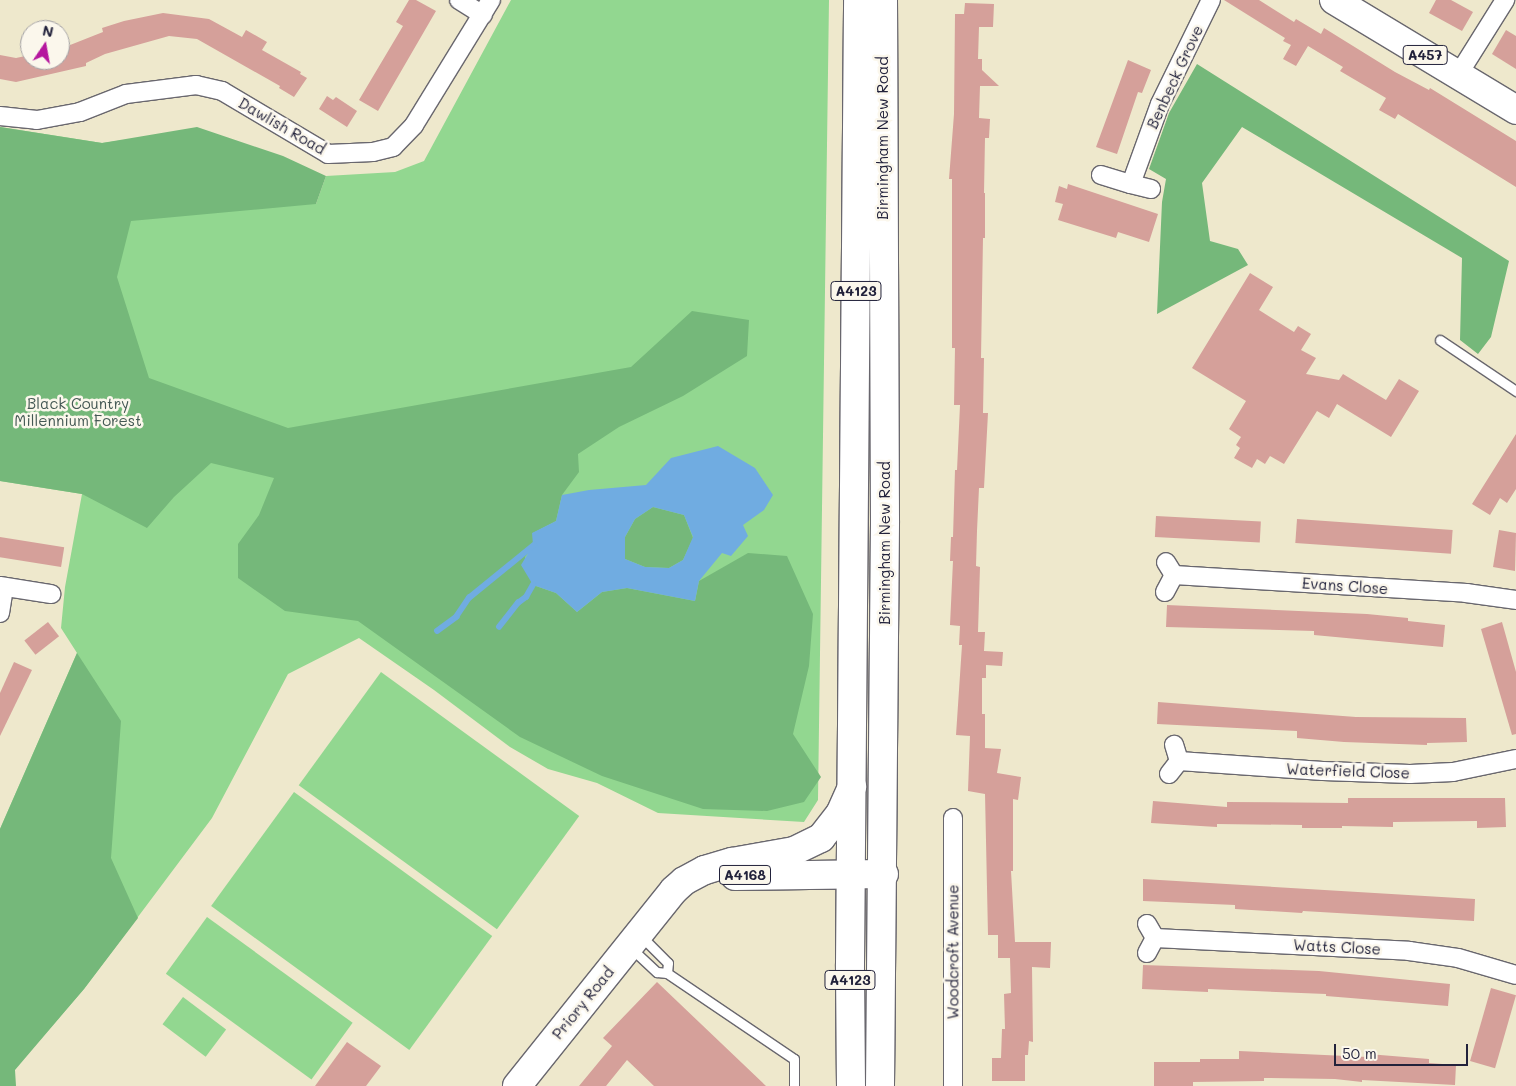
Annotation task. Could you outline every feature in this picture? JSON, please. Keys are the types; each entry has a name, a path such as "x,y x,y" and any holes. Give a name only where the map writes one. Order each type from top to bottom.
{"main road":[{"name":"Birmingham New Road","path":"851,1086 858,0"},
{"name":"Birmingham New Road","path":"880,1086 884,874 886,520 883,0"},
{"name":"A457","path":"1334,0 1516,110"},
{"name":"Priory Road","path":"517,1086 639,933 684,881 705,870 732,862 794,851 821,838 840,814 852,787"},
{"name":"Priory Road","path":"639,933 702,886 740,875 884,874"}],"street":[{"path":"459,0 487,7"},
{"name":"Benbeck Grove","path":"1131,184 1160,104 1211,0"},
{"path":"1458,75 1505,0"},
{"name":"Dawlish Road","path":"0,116 37,120 80,112 126,94 196,85 222,91 328,154 373,152 392,147 414,126 487,7"},
{"path":"1101,175 1151,189"},
{"name":"Evans Close","path":"1165,592 1170,568 1516,600"},
{"path":"0,614 2,587 51,594"},
{"name":"Waterfield Close","path":"1174,760 1324,771 1410,774 1453,772 1516,759"},
{"name":"Woodcroft Avenue","path":"953,818 953,1086"},
{"name":"Watts Close","path":"1147,953 1151,931 1409,951 1458,958 1516,975"}],"lane":[{"path":"1440,340 1516,391"},
{"path":"639,933 668,963 667,973"},
{"path":"639,933 657,972 667,973 794,1059 794,1086"}],"green space":[{"name":"Black Country Millennium Forest","path":"511,0 829,0 818,800 804,822 658,813 597,783 548,769 510,747 434,690 359,638 288,674 212,818 84,989 0,1086 0,829 77,653 61,628 65,587 82,494 0,481 0,127 102,143 124,140 316,204 326,176 395,172 424,161"},
{"path":"1197,64 1509,261 1491,337 1478,354 1460,340 1462,258 1242,127 1202,183 1210,241 1238,249 1248,265 1157,314 1162,202 1166,179 1149,169 1169,113"},
{"name":"Black Country Millennium Forest","path":"0,127 102,143 197,127 283,156 326,176 316,204 131,221 117,277 149,378 288,428 631,367 692,311 749,320 747,356 683,396 619,427 578,454 579,472 562,495 556,521 533,533 534,545 525,557 533,585 556,593 577,612 602,592 627,588 695,601 699,581 748,553 787,556 813,614 809,666 793,734 821,777 804,802 767,811 703,809 602,776 520,737 358,621 285,611 238,578 238,544 259,515 274,478 211,463 174,497 147,528 82,494 0,481"},
{"path":"653,507 684,515 693,538 683,560 669,568 645,567 625,559 625,537 635,519"},
{"path":"77,653 121,721 111,858 138,918 84,989 15,1070 16,1086 0,1086 0,829"},
{"path":"381,672 579,816 497,929 299,785"},
{"path":"294,792 492,936 409,1050 211,906"},
{"path":"207,917 353,1023 311,1079 166,974"},
{"path":"183,997 226,1029 206,1057 163,1024"}],"water":[{"path":"718,446 755,468 773,495 764,510 743,525 748,536 731,556 722,553 699,581 695,601 627,588 602,592 577,612 556,593 533,585 521,565 533,545 532,533 556,521 562,495 589,490 646,485 671,458","holes":["653,507 684,515 693,537 683,560 669,568 645,567 625,559 625,537 635,519"]}],"building":[{"path":"409,0 416,0 436,11 378,111 359,100 403,26 396,22"},
{"path":"1224,0 1259,0 1294,22 1296,19 1321,34 1324,28 1395,72 1429,90 1430,88 1516,141 1516,187 1398,114 1395,119 1379,110 1386,98 1340,71 1343,67 1308,46 1296,66 1283,59 1291,45 1283,41 1285,38"},
{"path":"1436,0 1451,0 1473,12 1462,31 1429,13"},
{"path":"965,3 994,4 993,27 979,27 978,59 982,59 982,70 999,86 980,86 979,118 990,119 989,138 985,138 985,238 983,238 981,358 984,358 983,413 988,413 984,488 979,488 977,531 976,566 980,567 978,632 985,632 984,651 1003,652 1002,666 986,665 986,678 982,678 982,714 985,714 985,748 1001,749 997,773 1021,777 1018,800 1013,799 1013,871 1011,871 1015,942 1051,942 1050,968 1032,967 1033,1042 1029,1041 1028,1055 1025,1055 1025,1081 992,1081 992,1058 1001,1058 1002,1029 1005,1029 1004,994 1011,993 1010,958 998,958 998,935 988,935 985,794 968,791 970,736 956,735 962,645 959,645 960,626 950,625 953,561 950,561 960,405 954,405 955,348 952,348 952,179 949,179 954,114 955,14 964,14"},
{"path":"163,13 209,19 242,37 246,30 267,42 262,50 301,72 300,74 307,78 294,97 279,88 280,86 197,39 169,36 105,54 86,63 86,66 70,70 70,45 103,32 102,28 124,21"},
{"path":"1506,30 1516,36 1516,69 1492,54"},
{"path":"0,55 20,57 20,70 68,70 16,82 0,79"},
{"path":"1128,60 1151,70 1142,93 1138,92 1117,154 1096,147"},
{"path":"327,96 333,100 336,97 357,111 347,127 319,109"},
{"path":"1068,184 1158,214 1149,242 1118,232 1116,238 1058,220 1063,204 1055,202 1059,186 1067,189"},
{"path":"1250,273 1273,287 1259,310 1294,332 1298,326 1311,334 1301,350 1316,358 1306,374 1339,380 1343,374 1386,400 1399,379 1419,391 1391,437 1337,404 1329,418 1317,411 1284,464 1270,456 1265,464 1257,459 1252,468 1234,458 1240,448 1236,445 1241,437 1229,429 1246,401 1192,368"},
{"path":"1516,434 1516,489 1507,503 1500,498 1490,515 1472,504"},
{"path":"1156,516 1261,521 1260,542 1155,537"},
{"path":"1297,519 1453,530 1451,554 1295,543"},
{"path":"1499,530 1516,533 1515,571 1493,567"},
{"path":"0,537 64,547 61,567 0,557"},
{"path":"1167,605 1367,614 1408,618 1408,621 1445,625 1443,647 1314,635 1314,631 1166,627"},
{"path":"48,622 59,636 35,655 24,640"},
{"path":"1502,622 1516,672 1516,734 1512,735 1481,629"},
{"path":"14,662 32,670 0,736 0,693"},
{"path":"1158,702 1356,717 1466,718 1467,742 1427,743 1427,745 1344,742 1297,738 1297,731 1157,724"},
{"path":"1348,798 1505,798 1506,827 1477,828 1477,821 1393,822 1393,827 1342,826 1342,828 1302,828 1302,825 1217,824 1217,827 1151,823 1153,801 1227,807 1227,802 1348,803"},
{"path":"1143,879 1475,899 1474,921 1235,909 1235,905 1143,901"},
{"path":"1143,965 1319,971 1450,984 1448,1006 1326,996 1326,994 1208,989 1208,992 1142,989"},
{"path":"657,982 766,1086 654,1086 627,1060 606,1086 579,1086 612,1046 603,1038"},
{"path":"1491,988 1516,995 1495,1068 1470,1061"},
{"path":"347,1042 381,1066 366,1086 315,1086"},
{"path":"1239,1051 1368,1057 1368,1054 1429,1059 1429,1063 1456,1065 1455,1085 1362,1080 1362,1082 1335,1079 1264,1078 1264,1081 1193,1082 1193,1086 1154,1086 1154,1062 1200,1062 1200,1059 1239,1059"}],"waterway":[{"path":"437,631 456,617 469,598 534,545"},
{"path":"499,627 518,603 526,597 533,585"}]}
